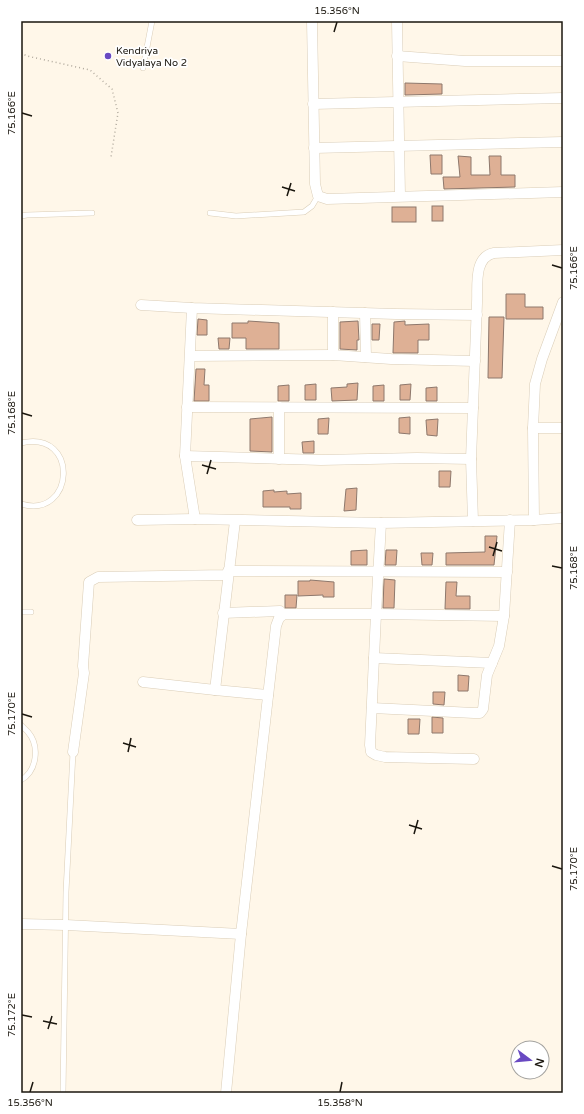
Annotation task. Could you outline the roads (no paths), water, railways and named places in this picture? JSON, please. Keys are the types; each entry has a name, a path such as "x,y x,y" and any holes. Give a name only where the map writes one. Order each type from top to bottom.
{"street":[{"path":"312,21 315,184 318,196 327,199 563,192"},
{"path":"397,21 400,196"},
{"path":"398,56 465,61 563,60"},
{"path":"313,104 563,98"},
{"path":"314,148 563,142"},
{"path":"473,521 471,459 479,266 484,257 494,253 563,250"},
{"path":"534,520 533,428 535,384 542,359 563,302"},
{"path":"141,305 192,308 477,315"},
{"path":"192,308 186,456 195,519"},
{"path":"333,312 333,355"},
{"path":"365,313 366,357"},
{"path":"191,356 333,355 475,361"},
{"path":"187,407 473,408"},
{"path":"279,459 280,408"},
{"path":"533,428 563,428"},
{"path":"186,456 279,459 471,459"},
{"path":"137,520 195,519 380,523 534,520 563,518"},
{"path":"372,708 480,713 483,709 487,675 499,646 504,616 510,520"},
{"path":"215,690 235,521"},
{"path":"380,523 370,745 372,752 376,755 385,757 474,758"},
{"path":"228,571 507,572"},
{"path":"73,752 84,673 83,666 89,582 98,577 227,575 228,571"},
{"path":"223,613 280,611"},
{"path":"226,1093 241,934 276,626 279,618 284,614 504,616"},
{"path":"374,658 492,663"},
{"path":"143,682 268,695"},
{"path":"21,924 241,934"}],"lane":[{"path":"143,68 152,21"},
{"path":"210,213 236,216 304,212 312,206 318,196"},
{"path":"21,216 92,213"},
{"path":"21,443 32,441 49,446 57,453 64,467 64,478 60,489 53,498 43,504 32,506 21,504"},
{"path":"21,612 31,612"},
{"path":"21,726 28,732 35,746 36,758 32,769 21,780"},
{"path":"63,1093 66,925 73,752"}],"place":[{"name":"Kendriya Vidyalaya No 2","path":"108,56"}]}
